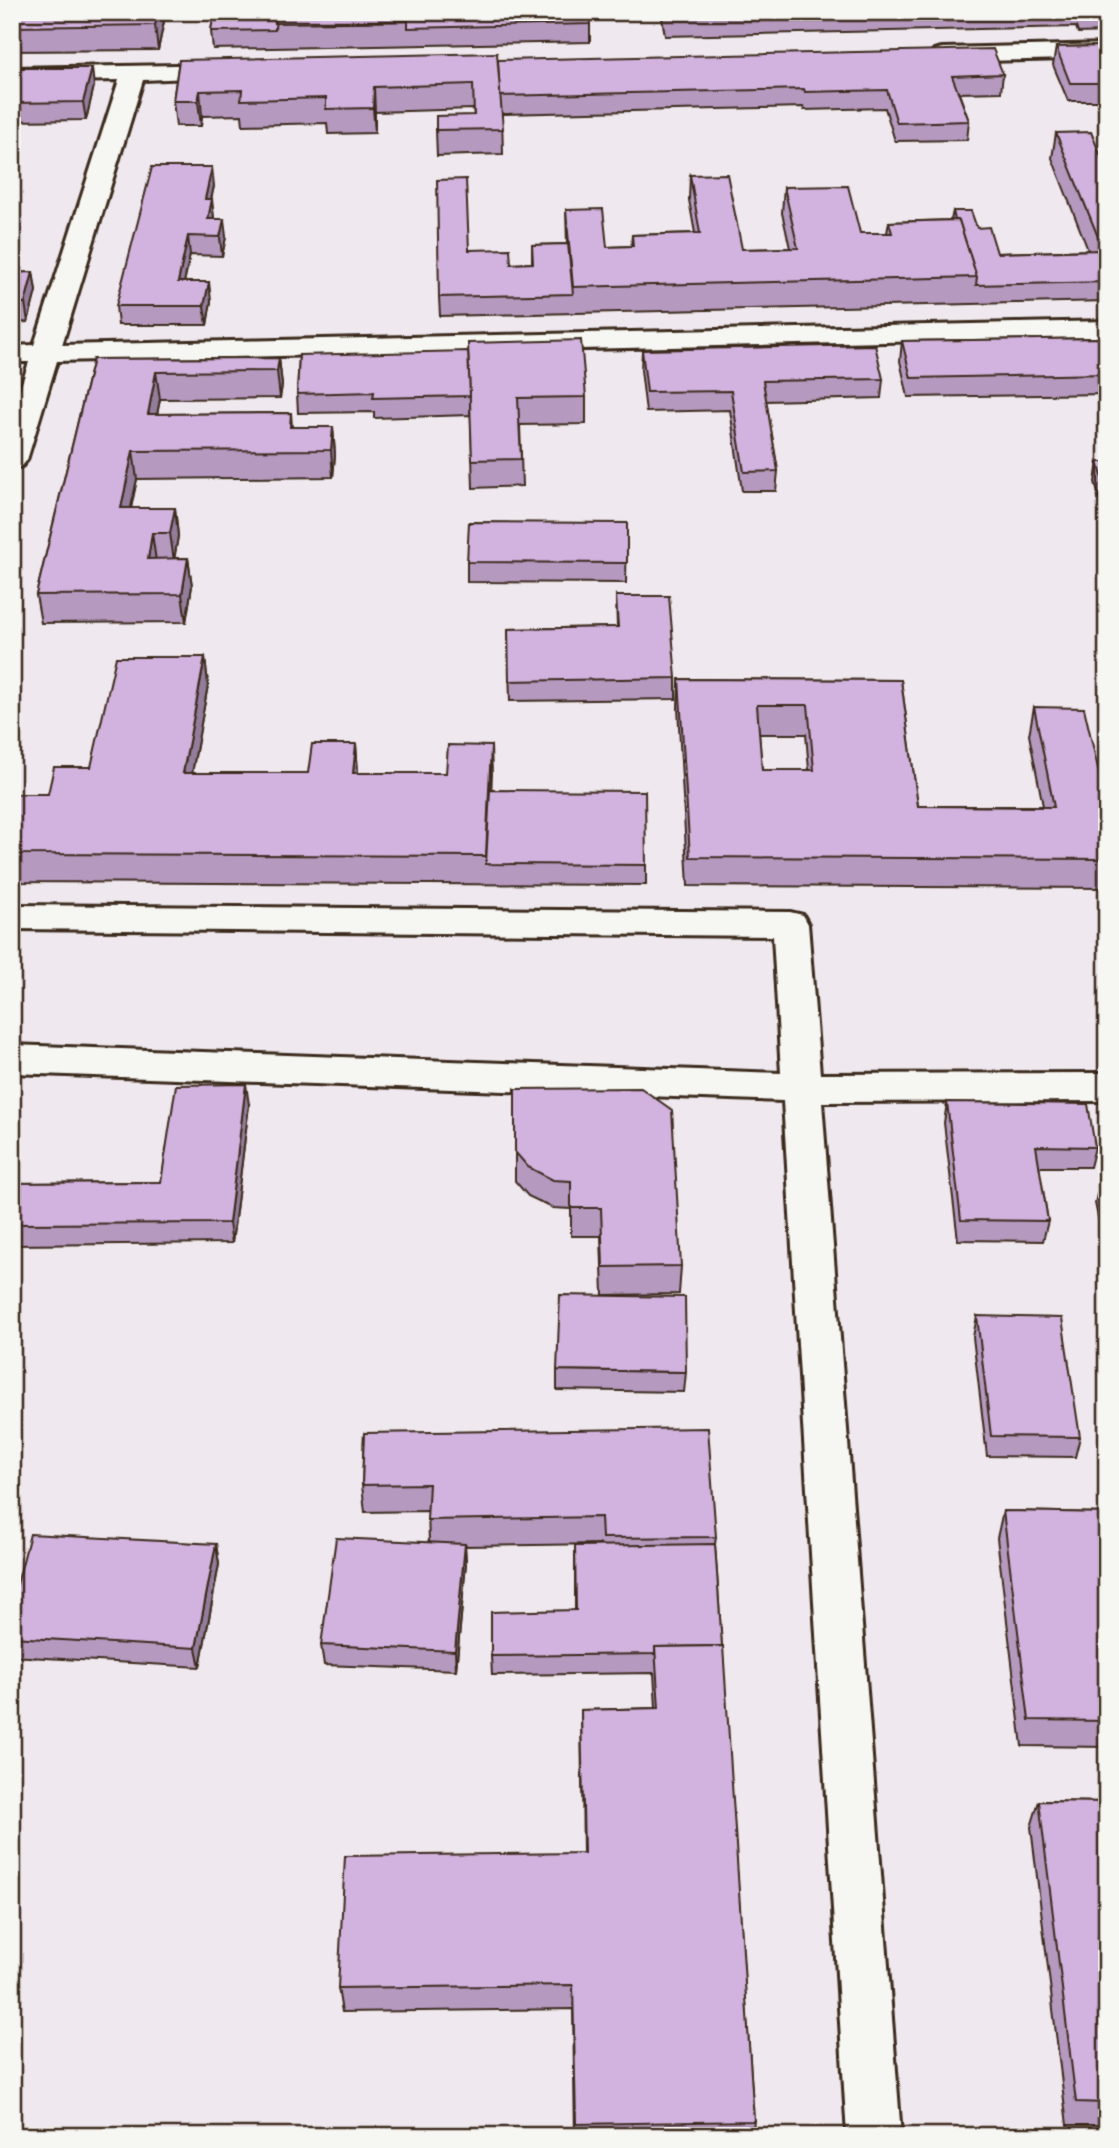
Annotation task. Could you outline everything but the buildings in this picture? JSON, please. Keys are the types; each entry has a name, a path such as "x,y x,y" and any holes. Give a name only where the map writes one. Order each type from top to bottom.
{"street":[{"path":"926,55 1107,51"},
{"path":"12,75 258,71"},
{"path":"12,460 132,74"},
{"path":"12,354 1107,329"},
{"path":"12,917 790,924 874,2136"},
{"path":"12,1059 802,1087 1107,1087"}]}
